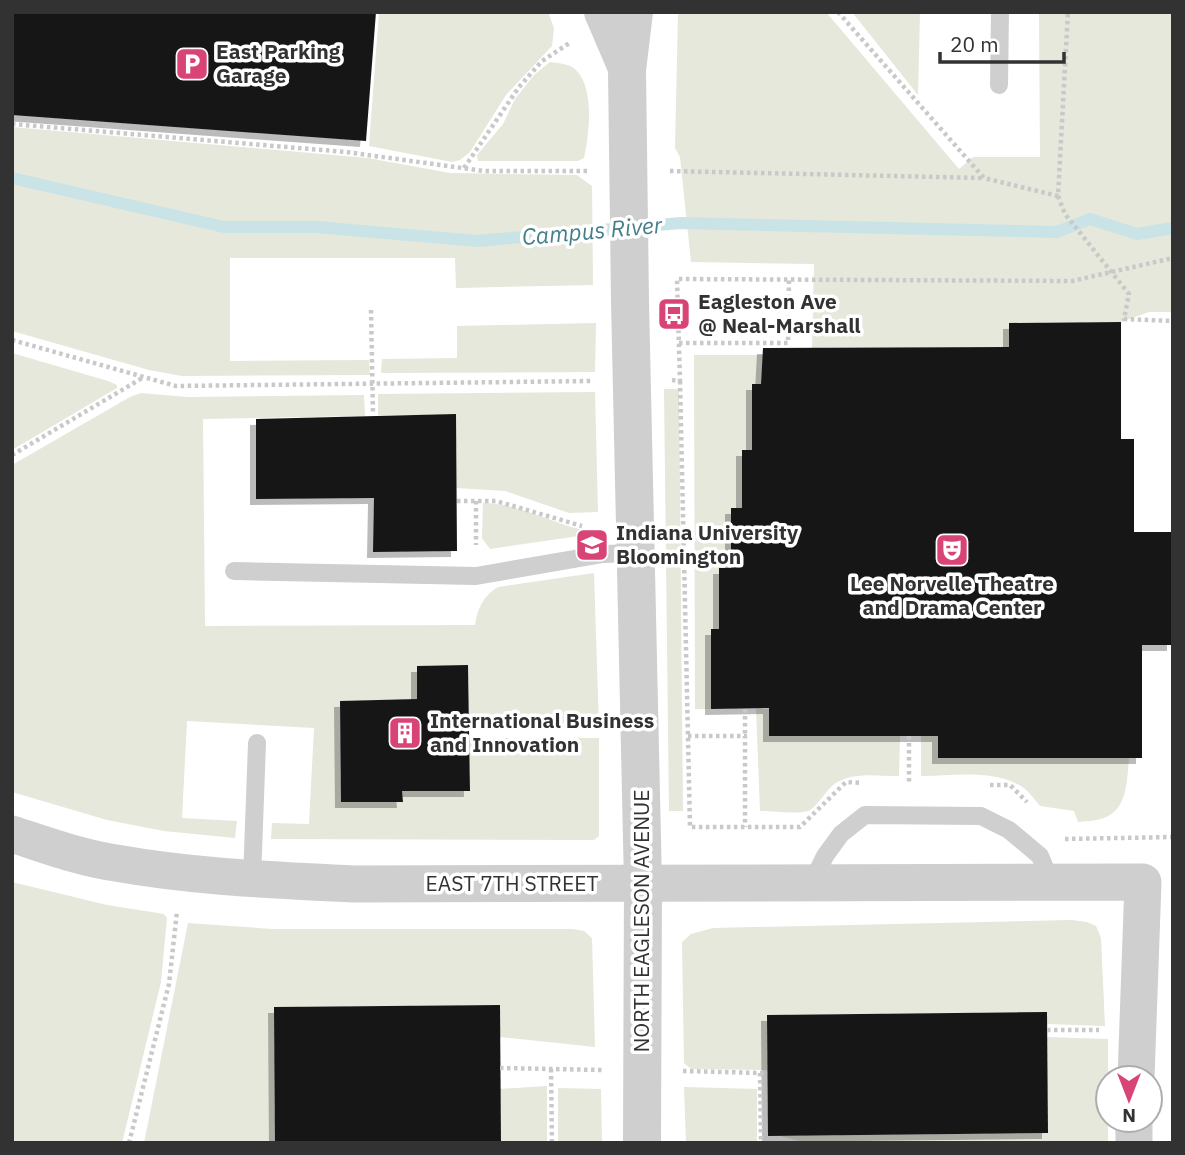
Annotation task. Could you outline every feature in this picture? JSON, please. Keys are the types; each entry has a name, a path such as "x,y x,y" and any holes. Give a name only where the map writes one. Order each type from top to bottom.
{"street":[{"name":"NORTH EAGLESON AVENUE","path":"634,12 627,70 629,254 619,553 643,884 642,1143"},
{"name":"NORTH EAGLESON AVENUE","path":"591,24 627,70"},
{"name":"EAST 7TH STREET","path":"12,834 50,847 114,863 252,879 353,884 1143,882 1136,1064"}],"lane":[{"path":"999,85 1000,12"},
{"path":"234,571 476,576 619,553"},
{"path":"252,879 257,743"},
{"path":"812,883 825,856 841,834 865,815 981,816 1009,830 1040,856 1051,882"}],"path":[{"path":"464,168 519,87 542,61 591,24"},
{"path":"12,124 346,152 484,171 597,171"},
{"path":"669,171 984,178"},
{"path":"1058,196 1065,214 1129,295 1124,318 1173,321"},
{"path":"678,343 788,343 789,279"},
{"path":"371,310 373,415"},
{"path":"12,455 145,377"},
{"path":"680,381 690,827 800,827 846,782 872,783"},
{"path":"457,500 496,500 603,532 619,553"},
{"path":"476,500 476,576"},
{"path":"745,709 745,827"},
{"path":"688,736 745,736"},
{"path":"897,783 909,783"},
{"path":"164,910 190,913"},
{"path":"129,1143 169,984 176,928"},
{"path":"500,1068 608,1070"},
{"path":"551,1069 552,1143"},
{"path":"677,1071 767,1074"},
{"path":"760,1073 761,1143"}],"shaded area":[{"path":"379,12 548,12 554,28 552,46 506,95 470,152 460,160 452,162 369,146"},
{"path":"678,12 826,12 959,169 973,157 1040,157 1039,12 1173,12 1173,312 1149,312 1121,322 1009,323 1009,347 812,348 814,264 691,262 680,157 675,148"},
{"path":"852,12 920,12 918,95"},
{"path":"550,62 574,68 586,89 589,125 584,158 578,161 478,161 477,155 503,124 515,99 534,75"},
{"path":"12,127 368,158 450,173 577,175 592,186 593,285 456,288 455,258 230,258 230,361 369,360 370,375 182,376 149,370 12,331"},
{"path":"596,323 595,372 381,373 382,359 457,358 457,326"},
{"path":"12,353 108,381 117,385 117,388 12,450"},
{"path":"694,355 763,355 763,384 752,385 752,450 742,450 742,508 719,629 711,629 711,709 695,709"},
{"path":"664,389 679,389 683,811 669,811"},
{"path":"595,392 598,512 569,513 505,491 456,488 456,415 378,415 378,394"},
{"path":"141,393 188,397 364,395 365,416 203,419 205,626 475,625 482,603 498,587 594,573 599,728 469,727 468,666 417,666 418,719 340,702 341,802 402,802 402,791 470,791 469,738 599,738 599,836 594,840 271,839 272,823 309,824 314,728 187,721 182,818 237,821 235,838 164,831 107,820 12,792 12,465"},
{"path":"483,503 520,509 582,530 579,536 490,549 482,538"},
{"path":"756,709 769,709 900,736 899,776 864,775 840,781 810,810 793,813 760,811"},
{"path":"921,736 1129,758 1125,792 1119,807 1113,813 1100,819 1078,822 1074,811 1040,806 1025,789 1002,778 975,775 921,776"},
{"path":"12,882 107,905 164,914 167,918 161,982 122,1143 12,1143"},
{"path":"1072,920 1096,926 1101,938 1105,1026 1047,1024 1047,1012 767,1015 767,1070 691,1069 684,1063 682,942 691,934 713,928"},
{"path":"188,923 272,929 584,931 592,938 595,1047 500,1037 499,1005 275,1007 275,1143 144,1143"},
{"path":"1047,1037 1108,1039 1108,1064 1094,1064 1094,1134 1108,1134 1108,1143 807,1143 780,1136 1048,1133"},
{"path":"547,1086 547,1143 501,1143 500,1089"},
{"path":"684,1087 757,1089 757,1143 686,1143"},
{"path":"558,1088 601,1089 602,1143 558,1143"}],"building":[{"name":"East Parking Garage","path":"12,12 376,12 366,141 12,115"},
{"name":"Lee Norvelle Theatre and Drama Center","path":"1121,322 1121,439 1134,439 1134,532 1173,532 1173,645 1142,645 1142,758 938,758 938,736 769,736 769,708 711,709 711,629 719,629 719,568 731,568 731,508 742,508 742,450 752,450 752,384 761,384 763,348 1009,347 1009,323"},
{"path":"456,414 457,551 373,552 374,498 256,499 256,419"},
{"name":"International Business and Innovation","path":"468,665 470,791 402,791 403,802 341,802 340,701 417,699 417,666"},
{"path":"500,1005 501,1143 275,1143 274,1007"},
{"path":"1047,1012 1048,1133 768,1136 767,1015"}],"waterway":[{"name":"Campus River","path":"12,178 224,227 317,227 477,241 681,223 1057,232 1090,219 1137,234 1173,228"}],"place":[{"name":"East Parking Garage","path":"192,64"},
{"name":"Eagleston Ave @ Neal-Marshall","path":"674,314"},
{"name":"Indiana University Bloomington","path":"592,545"},
{"name":"Lee Norvelle Theatre and Drama Center","path":"952,550"},
{"name":"International Business and Innovation","path":"405,733"}]}
